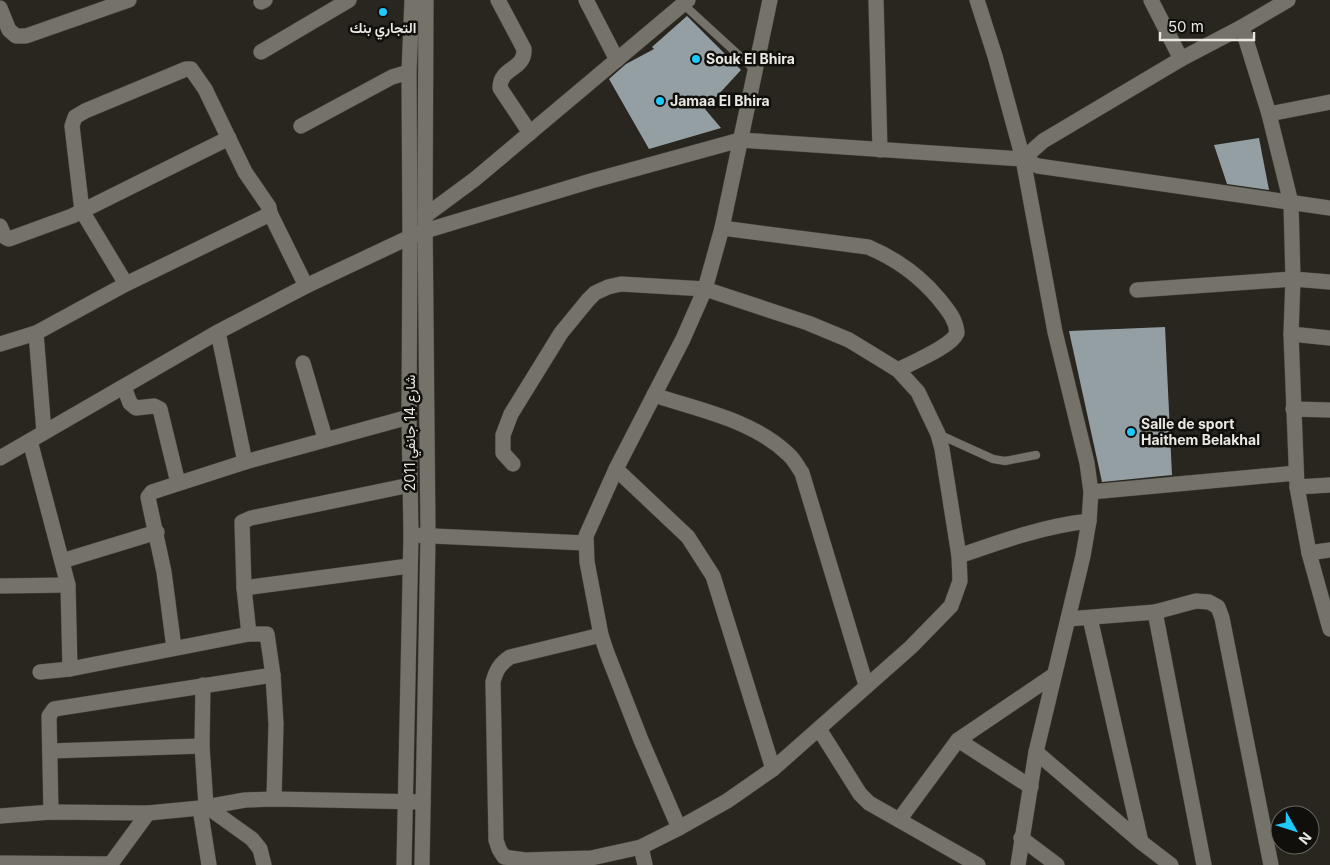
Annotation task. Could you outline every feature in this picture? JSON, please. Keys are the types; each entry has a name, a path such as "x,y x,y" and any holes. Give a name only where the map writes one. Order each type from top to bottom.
{"street":[{"path":"0,8 9,30 16,36 26,36 129,0"},
{"path":"261,52 349,0"},
{"name":"شارع 14 جانفي 2011","path":"404,865 411,535 409,72 412,0"},
{"name":"شارع 14 جانفي 2011","path":"422,865 428,536 425,224 426,0"},
{"path":"498,0 524,49 524,57 521,62 503,76 500,81 500,88 530,133"},
{"path":"586,0 617,60"},
{"path":"876,0 880,150"},
{"path":"977,0 995,56 1023,160 1055,332 1087,463 1091,492 1089,522 1083,556 1036,752 1018,865"},
{"path":"1151,0 1181,59"},
{"path":"1023,160 1044,141 1181,59 1288,0"},
{"path":"0,458 218,332 306,286 410,237 475,179 684,1"},
{"path":"679,828 637,731 601,635 585,543 589,527 683,339 705,289 722,228 768,2"},
{"path":"1242,27 1269,114 1291,203 1293,409 1296,480 1309,553 1330,630"},
{"path":"126,284 82,211 72,126 75,117 85,111 186,69 191,69 205,89 245,172 269,207 270,213 306,286"},
{"path":"301,126 392,77 409,72"},
{"path":"1269,114 1330,102"},
{"path":"0,226 5,237 9,239 82,211 228,138"},
{"path":"425,224 740,140 1023,160 1038,166 1330,208"},
{"path":"0,344 36,333 126,284 270,213"},
{"path":"722,228 868,247 886,254 925,282 950,313 956,333 952,339 936,350 898,370"},
{"path":"1137,290 1293,279 1330,282"},
{"path":"513,464 503,453 502,436 511,414 562,333 588,300 602,290 621,284 705,289 808,323 841,337 898,370 918,392 938,434 949,487 959,556 960,581 951,606 911,647 773,769 727,801 679,828 640,847 591,858 518,860 504,857 499,850 496,840 493,682 495,672 501,662 510,657 601,635"},
{"path":"218,332 245,462"},
{"path":"36,333 44,432"},
{"path":"1292,334 1330,338"},
{"path":"303,363 325,438"},
{"path":"124,387 130,403 136,408 154,406 160,410 178,483"},
{"path":"654,395 748,427 772,440 790,455 802,473 866,685"},
{"path":"1293,409 1330,410"},
{"path":"174,648 157,532 148,497 152,492 325,438 409,416"},
{"path":"30,441 68,585 70,669"},
{"path":"616,470 688,537 713,576 773,769"},
{"path":"1091,492 1296,480 1330,485"},
{"path":"250,634 244,588 242,522 251,518 410,485"},
{"path":"959,556 1060,524 1089,522"},
{"path":"62,561 157,532"},
{"path":"411,535 585,543"},
{"path":"1309,553 1330,550"},
{"path":"244,588 410,566"},
{"path":"0,586 68,585"},
{"path":"1068,619 1155,612 1196,601 1209,602 1218,608 1222,618 1271,865"},
{"path":"1155,612 1204,865"},
{"path":"1090,618 1141,842"},
{"path":"40,672 70,669 250,634 267,634 273,674 276,724 274,799"},
{"path":"52,812 49,716 54,709 273,674"},
{"path":"899,820 958,740 1054,675"},
{"path":"203,685 203,807 209,865"},
{"path":"819,729 860,794 869,802 970,863"},
{"path":"958,740 1031,787"},
{"path":"50,751 202,746"},
{"path":"1036,752 1141,842 1171,865"},
{"path":"0,816 52,812 148,813 245,800 274,799 423,802"},
{"path":"203,807 252,839 260,849 264,865"},
{"path":"0,863 110,864 148,813"},
{"path":"1021,838 1057,865"},
{"path":"640,847 645,865"}],"lane":[{"path":"684,1 755,70"},
{"path":"938,434 993,459 1005,461 1036,455"}],"building":[{"path":"687,16 741,70 705,109 721,128 649,149 609,79 626,64 654,49 652,47"},
{"path":"1259,138 1269,190 1227,184 1214,145"},
{"name":"Salle de sport Haithem Belakhal","path":"1165,327 1172,475 1102,482 1069,331"}],"place":[{"name":"التجاري بنك","path":"383,12"},
{"name":"Souk El Bhira","path":"696,59"},
{"name":"Jamaa El Bhira","path":"660,101"},
{"name":"Salle de sport Haithem Belakhal","path":"1131,432"}]}
